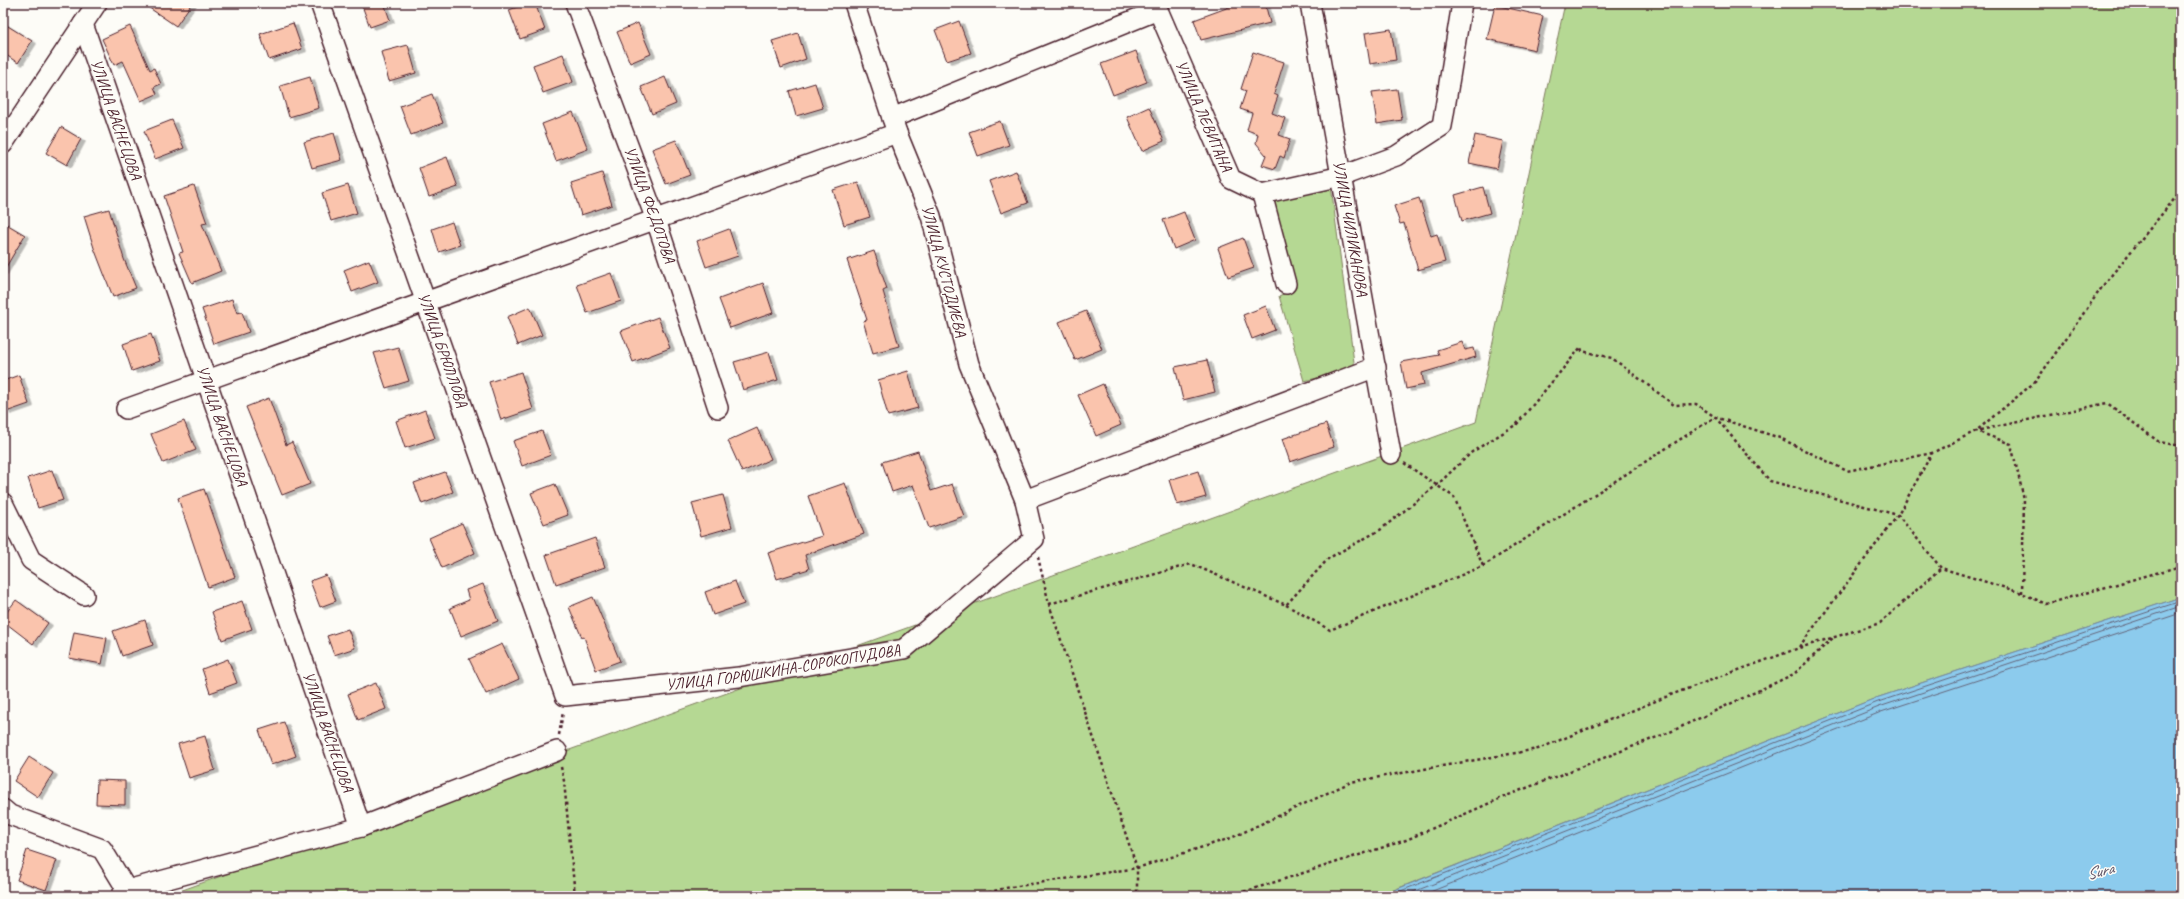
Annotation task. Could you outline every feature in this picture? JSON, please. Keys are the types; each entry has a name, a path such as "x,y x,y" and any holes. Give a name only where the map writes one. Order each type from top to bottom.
{"street":[{"path":"3,144 97,3"},
{"name":"УЛИЦА БРЮЛЛОВА","path":"320,3 565,696"},
{"name":"УЛИЦА ФЕДОТОВА","path":"575,3 656,220 718,408"},
{"name":"УЛИЦА КУСТОДИЕВА","path":"854,3 895,126 931,216 969,364 1025,500 1034,539"},
{"name":"УЛИЦА ЧИЛИКАНОВА","path":"1310,3 1391,454"},
{"path":"1286,284 1262,194 1342,176 1396,156 1442,126 1462,3"},
{"path":"126,408 656,220 895,126 1156,7"},
{"name":"УЛИЦА ЛЕВИТАНА","path":"1156,7 1231,178 1262,194"},
{"name":"УЛИЦА ВАСНЕЦОВА","path":"83,24 361,827"},
{"path":"1025,500 1376,367"},
{"path":"3,503 31,560 84,595"},
{"name":"УЛИЦА ГОРЮШКИНА-СОРОКОПУДОВА","path":"565,696 739,677 904,649 1034,539"},
{"path":"3,810 10,815 102,849 124,893 361,827 557,750"}],"path":[{"path":"1715,417 1780,438 1847,471 1932,453 1976,431 2036,381 2105,283 2181,190"},
{"path":"1286,605 1329,558 1380,530 1437,485 1472,452 1517,424 1581,347 1582,351 1612,358 1674,405 1696,404 1715,417 1770,481 1898,515 1942,568 2022,593 2046,604 2181,566"},
{"path":"1976,431 2107,403 2159,442 2181,446"},
{"path":"1049,604 1191,564 1286,605 1330,630 1483,566 1715,417"},
{"path":"1976,431 2011,444 2024,499 2022,593"},
{"path":"1799,648 1898,515 1932,453"},
{"path":"1391,454 1454,497 1483,566"},
{"path":"1034,539 1049,604 1137,868 1137,896"},
{"path":"977,896 1005,888 1137,868 1231,838 1351,782 1538,749 1673,694 1799,648 1880,623 1942,568"},
{"path":"1214,896 1247,891 1406,840 1506,796 1670,732 1794,674 1834,637"},
{"path":"565,696 557,750 564,782 575,896"}],"green space":[{"path":"1565,3 2181,3 2181,597 1876,698 1391,891 1369,896 166,896 1476,422"},
{"path":"1331,186 1355,370 1304,381 1279,296 1296,288 1273,199"}],"water":[{"name":"Sura","path":"2181,597 2181,896 1369,896 1392,891 1876,698"}],"building":[{"path":"142,3 192,3 176,26"},
{"path":"361,3 384,3 390,20 370,27"},
{"path":"528,3 535,3 545,30 520,39 509,10"},
{"path":"1240,3 1265,3 1270,23 1201,40 1194,20"},
{"path":"1495,5 1543,16 1535,50 1487,39"},
{"path":"959,21 971,53 947,61 935,30"},
{"path":"3,23 32,41 18,63 3,53"},
{"path":"293,23 302,49 269,60 260,34"},
{"path":"638,23 651,54 630,63 617,32"},
{"path":"130,26 150,70 154,68 161,84 154,87 157,94 141,101 123,61 114,65 102,39"},
{"path":"1391,29 1396,60 1370,64 1365,33"},
{"path":"798,33 806,59 781,68 772,41"},
{"path":"408,45 416,73 389,81 381,52"},
{"path":"1136,51 1147,82 1113,95 1101,64"},
{"path":"1253,52 1284,62 1274,94 1278,96 1272,113 1285,118 1279,135 1290,139 1284,158 1280,156 1275,169 1262,165 1266,155 1256,143 1258,134 1247,130 1252,113 1240,109 1246,91 1241,89"},
{"path":"563,54 573,82 543,93 533,65"},
{"path":"310,77 319,108 289,117 280,86"},
{"path":"665,77 676,104 652,114 641,87"},
{"path":"815,83 823,108 796,116 789,91"},
{"path":"1397,89 1402,120 1377,124 1372,92"},
{"path":"432,94 443,123 411,135 400,106"},
{"path":"1149,107 1164,141 1142,151 1127,117"},
{"path":"573,112 588,149 556,161 542,124"},
{"path":"172,120 184,148 155,159 144,131"},
{"path":"1000,121 1009,145 978,156 969,132"},
{"path":"61,127 81,139 67,165 46,153"},
{"path":"334,133 342,160 312,168 304,142"},
{"path":"1475,135 1503,141 1497,169 1469,163"},
{"path":"676,140 690,175 666,184 652,149"},
{"path":"447,157 458,187 429,197 419,168"},
{"path":"1016,171 1028,203 1001,213 989,181"},
{"path":"602,173 612,205 581,215 571,183"},
{"path":"858,182 870,217 844,225 833,190"},
{"path":"348,185 357,213 331,221 322,193"},
{"path":"194,186 207,223 202,224 221,271 192,283 179,253 183,252 164,196"},
{"path":"1483,187 1490,213 1462,221 1455,195"},
{"path":"1419,198 1431,236 1437,234 1445,262 1418,270 1404,223 1400,224 1394,206"},
{"path":"109,209 124,259 136,288 113,297 94,248 84,216"},
{"path":"1184,212 1195,240 1174,249 1163,220"},
{"path":"3,222 25,235 3,272"},
{"path":"452,222 460,245 439,252 432,229"},
{"path":"729,229 738,256 706,267 697,241"},
{"path":"1243,238 1254,268 1228,277 1218,248"},
{"path":"874,251 887,289 883,291 899,346 873,353 863,321 867,320 847,260"},
{"path":"369,260 378,282 352,292 344,270"},
{"path":"611,273 621,301 587,313 577,285"},
{"path":"763,283 773,313 730,328 719,299"},
{"path":"232,299 237,313 242,312 249,332 214,344 202,309"},
{"path":"1266,306 1275,330 1252,339 1243,315"},
{"path":"530,307 542,335 518,345 507,317"},
{"path":"1086,311 1102,349 1075,360 1059,322"},
{"path":"658,317 670,348 633,362 621,331"},
{"path":"151,334 160,361 132,371 123,344"},
{"path":"1462,342 1465,350 1474,348 1476,357 1422,373 1424,385 1406,389 1401,362 1439,355 1437,350"},
{"path":"398,347 409,381 386,388 374,353"},
{"path":"769,352 778,380 743,390 734,362"},
{"path":"1207,360 1215,392 1183,400 1175,367"},
{"path":"908,371 918,408 888,416 878,380"},
{"path":"521,372 533,409 501,420 489,382"},
{"path":"19,375 29,404 6,412 3,404 3,381"},
{"path":"1103,384 1121,425 1096,436 1078,395"},
{"path":"269,398 286,445 292,442 310,484 282,495 246,407"},
{"path":"425,410 435,438 405,448 396,421"},
{"path":"184,421 196,450 163,463 151,434"},
{"path":"1326,424 1334,447 1290,462 1282,439"},
{"path":"757,428 771,459 742,472 728,441"},
{"path":"542,431 551,455 522,466 513,441"},
{"path":"918,451 931,491 952,484 964,516 929,528 913,485 892,492 882,462"},
{"path":"52,470 63,500 38,508 28,478"},
{"path":"1198,471 1206,497 1177,505 1169,480"},
{"path":"445,472 453,492 422,504 414,483"},
{"path":"845,483 864,534 805,555 809,569 777,579 768,553 822,536 808,496"},
{"path":"555,484 568,515 544,524 531,493"},
{"path":"204,489 235,577 208,587 178,498"},
{"path":"723,495 732,527 701,536 692,503"},
{"path":"462,523 475,553 442,568 429,538"},
{"path":"595,538 605,567 556,584 546,555"},
{"path":"326,575 336,601 320,607 310,581"},
{"path":"735,581 744,604 713,615 705,592"},
{"path":"483,584 498,621 461,636 450,608 469,600 466,590"},
{"path":"593,597 620,661 596,670 584,637 582,638 569,607"},
{"path":"16,600 48,623 33,644 3,621 3,617"},
{"path":"242,601 252,629 222,640 212,612"},
{"path":"145,620 153,645 122,656 113,631"},
{"path":"348,629 355,648 334,655 327,636"},
{"path":"74,632 107,638 102,664 69,658"},
{"path":"502,644 519,679 486,694 469,659"},
{"path":"228,659 237,683 210,693 202,669"},
{"path":"376,683 386,709 358,720 348,694"},
{"path":"284,722 296,756 271,765 259,730"},
{"path":"205,736 215,770 189,778 178,744"},
{"path":"29,757 53,773 38,797 14,781"},
{"path":"97,780 125,781 125,805 96,804"},
{"path":"27,850 57,860 46,890 17,880"}]}
